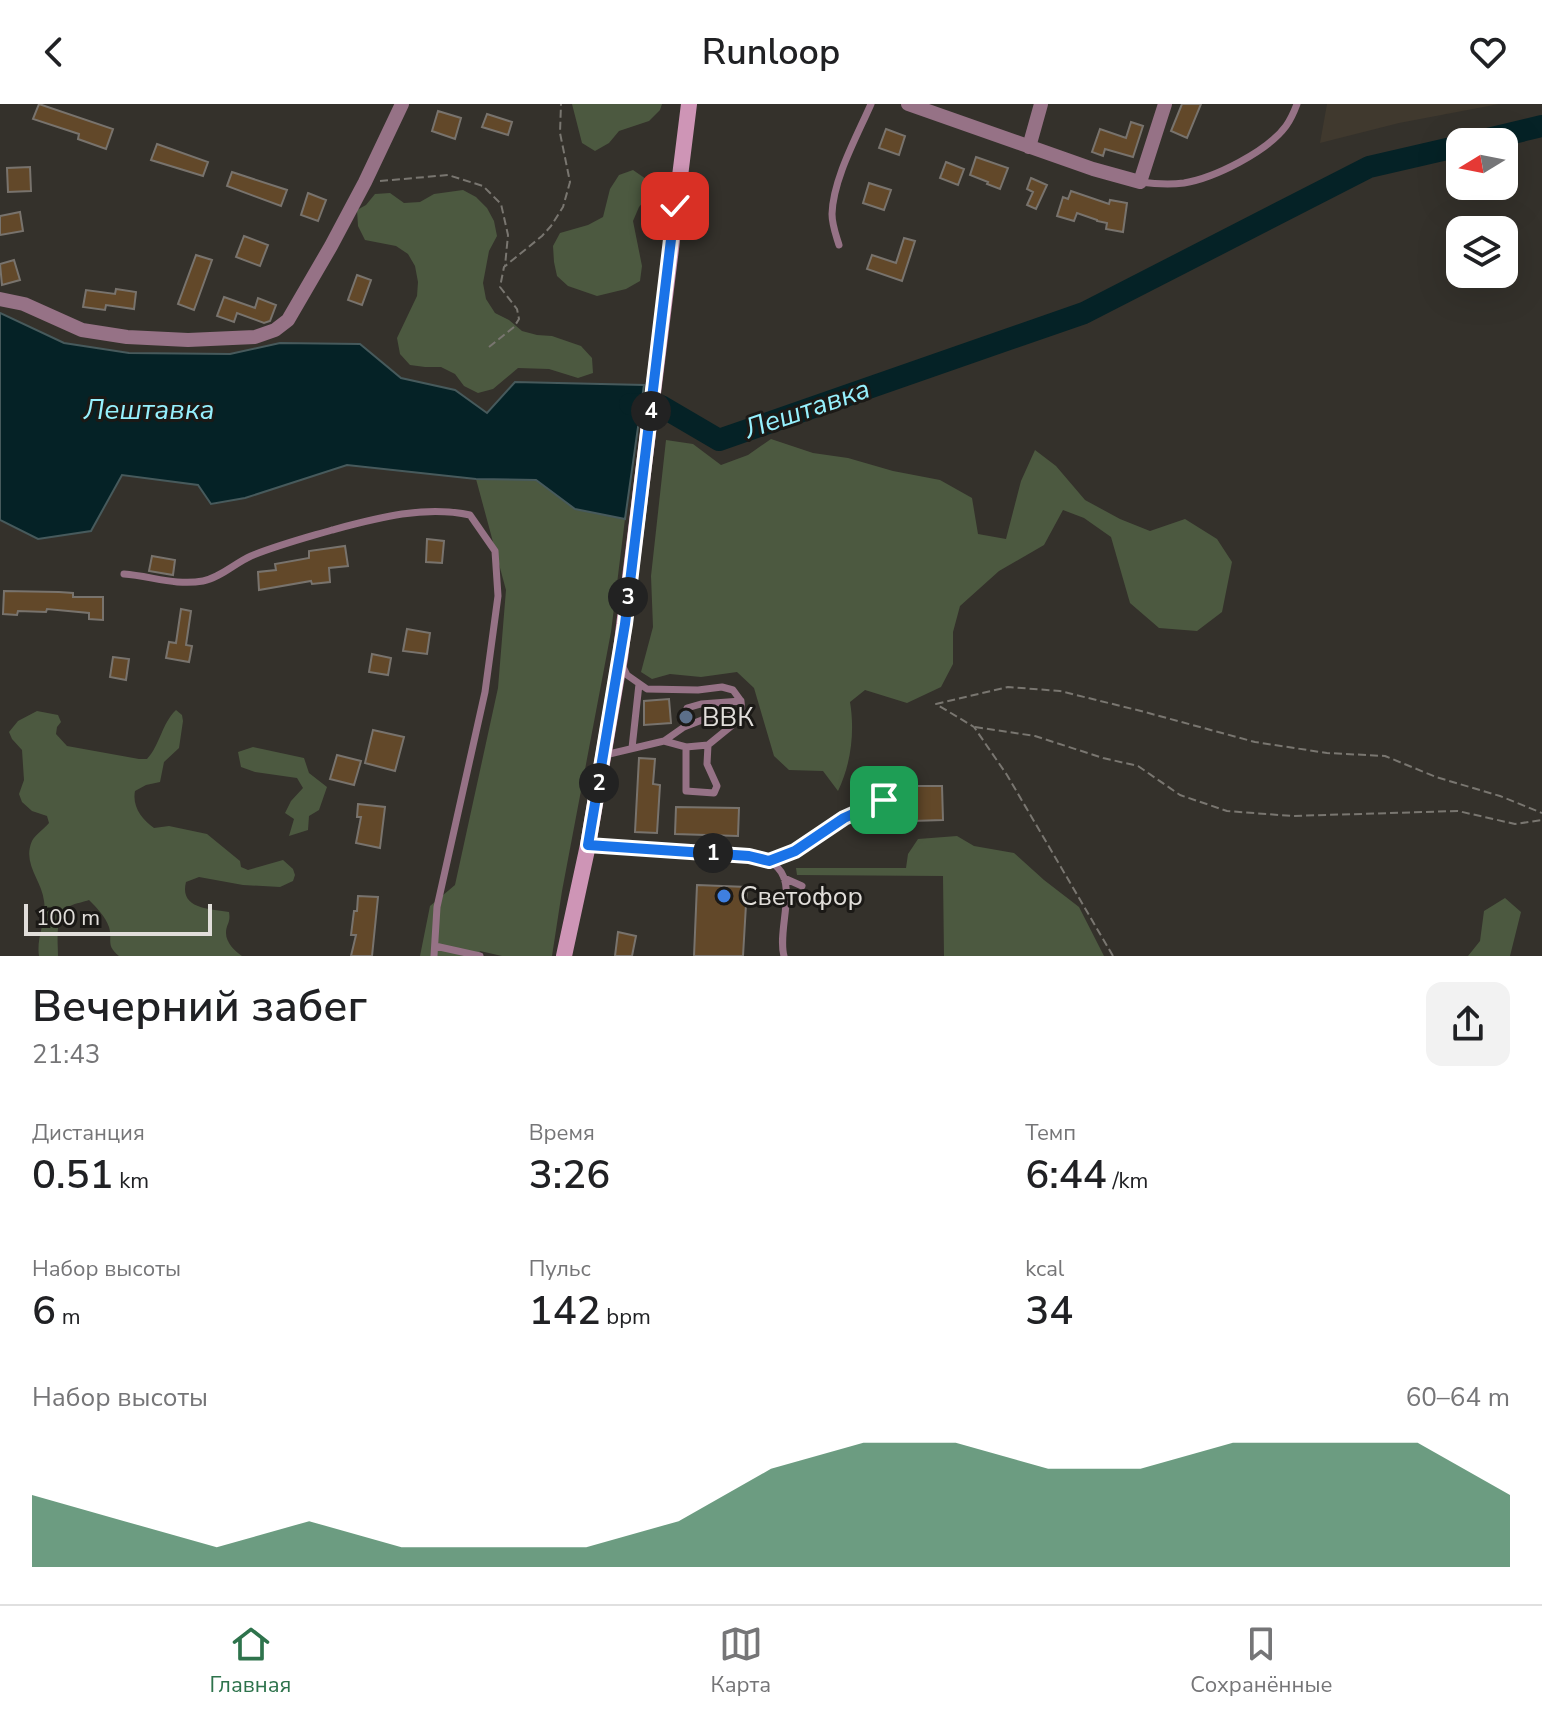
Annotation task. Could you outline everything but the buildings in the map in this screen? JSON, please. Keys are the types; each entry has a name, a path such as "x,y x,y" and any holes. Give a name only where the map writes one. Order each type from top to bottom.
{"main road":[{"path":"564,956 588,845 625,624 689,104"}],"street":[{"path":"0,299 24,304 82,330 127,337 188,340 255,337 275,330 288,320 331,246 402,104"},
{"path":"908,104 1093,169 1140,182 1165,104"},
{"path":"1029,147 1041,104"}],"lane":[{"path":"839,245 832,213 834,199 842,171 871,104"},
{"path":"1140,182 1183,183 1225,169 1273,139 1285,128 1297,104"},
{"path":"124,574 188,584 208,581 248,558 289,542 358,523 417,511 451,511 470,515 495,551 498,596 485,692 437,907 434,956"},
{"path":"620,658 627,675 647,689 722,687 733,690 741,701 742,713 735,723 708,745 686,747 664,741"},
{"path":"632,748 639,684"},
{"path":"684,727 687,708 741,701"},
{"path":"603,756 664,741 684,727 702,720 742,713"},
{"path":"686,747 686,791 714,793 717,786 707,764 708,745"},
{"path":"769,861 795,851 844,818 884,800"},
{"path":"588,845 749,856 769,861 784,878 786,892 781,933 784,956"},
{"path":"784,878 802,886"},
{"path":"435,946 480,956"}],"path":[{"path":"504,267 542,236 563,207 570,182 560,133 561,104"},
{"path":"365,182 448,175 483,186 501,204 508,235 500,287 517,309 519,319 514,327 489,347"},
{"path":"1542,813 1385,756 1327,753 1255,742 1060,691 1008,687 936,704 974,727 1035,736 1138,766 1180,795 1227,811 1292,816 1458,811 1515,824 1542,820"},
{"path":"974,727 1007,775 1113,956"}],"shaded area":[{"path":"1327,104 1499,104 1399,123 1320,143"}],"green space":[{"path":"572,104 662,104 649,121 619,131 609,143 595,151 582,143"},
{"path":"633,170 646,179 649,195 633,221 642,266 640,281 626,289 597,296 568,286 557,276 554,262 553,246 560,233 603,217 610,189 619,175"},
{"path":"463,190 487,208 494,221 497,236 489,251 483,283 486,299 495,313 522,331 552,336 581,346 592,358 593,373 578,378 549,369 518,368 493,389 478,393 441,367 410,365 400,354 397,338 417,296 415,266 408,254 396,246 365,240 358,226 357,210 375,194 390,193 404,203 420,202 434,194"},
{"path":"771,439 813,453 940,480 972,498 978,534 1006,539 1021,481 1035,450 1056,466 1085,500 1120,519 1150,531 1185,519 1217,539 1232,562 1222,612 1197,631 1159,628 1130,603 1111,537 1084,518 1063,510 1044,545 999,571 960,606 953,632 953,664 941,687 907,703 865,690 850,702 851,748 838,791 823,771 789,770 774,756 754,688 737,672 701,677 670,674 652,679 641,672 653,627 651,576 666,440 693,444 721,465 748,455"},
{"path":"476,479 536,480 575,509 625,519 611,632 552,956 502,956 480,951 478,956 420,956 430,906 455,885 498,688 506,590"},
{"path":"176,710 183,721 179,748 164,762 160,782 135,791 139,812 154,828 169,826 207,834 248,870 283,860 293,869 293,881 280,887 243,885 199,877 186,882 187,898 192,903 229,912 226,937 242,956 119,956 111,945 107,923 89,900 70,906 61,916 58,956 39,956 44,901 29,857 33,839 49,823 47,816 32,811 22,802 19,794 24,780 22,750 9,732 18,721 37,711 58,715 61,722 56,734 67,746 147,759"},
{"path":"253,747 304,758 309,773 327,787 319,810 309,816 308,830 289,836 294,819 285,813 303,788 297,778 241,767 238,752"},
{"path":"957,836 974,846 1014,853 1079,907 1104,956 944,956 943,876 797,875 796,868 906,868 908,854 918,839"},
{"path":"1505,898 1521,912 1510,956 1468,956 1480,941 1484,911"}],"water":[{"path":"0,313 64,343 129,353 230,354 280,343 360,344 401,378 455,390 487,413 515,382 644,385 625,519 575,509 536,480 476,479 347,465 245,498 211,504 198,485 122,475 91,531 38,539 0,520"}],"waterway":[{"name":"Лештавка","path":"1518,132 1542,126"},
{"name":"Лештавка","path":"630,404 661,406 719,440 1084,313 1369,167 1446,149"}],"place":[{"name":"ВВК","path":"686,717"},
{"name":"Светофор","path":"724,896"}],"route":[{"path":"675,206 625,624 588,845 749,856 769,861 795,851 844,818 884,800"}]}
